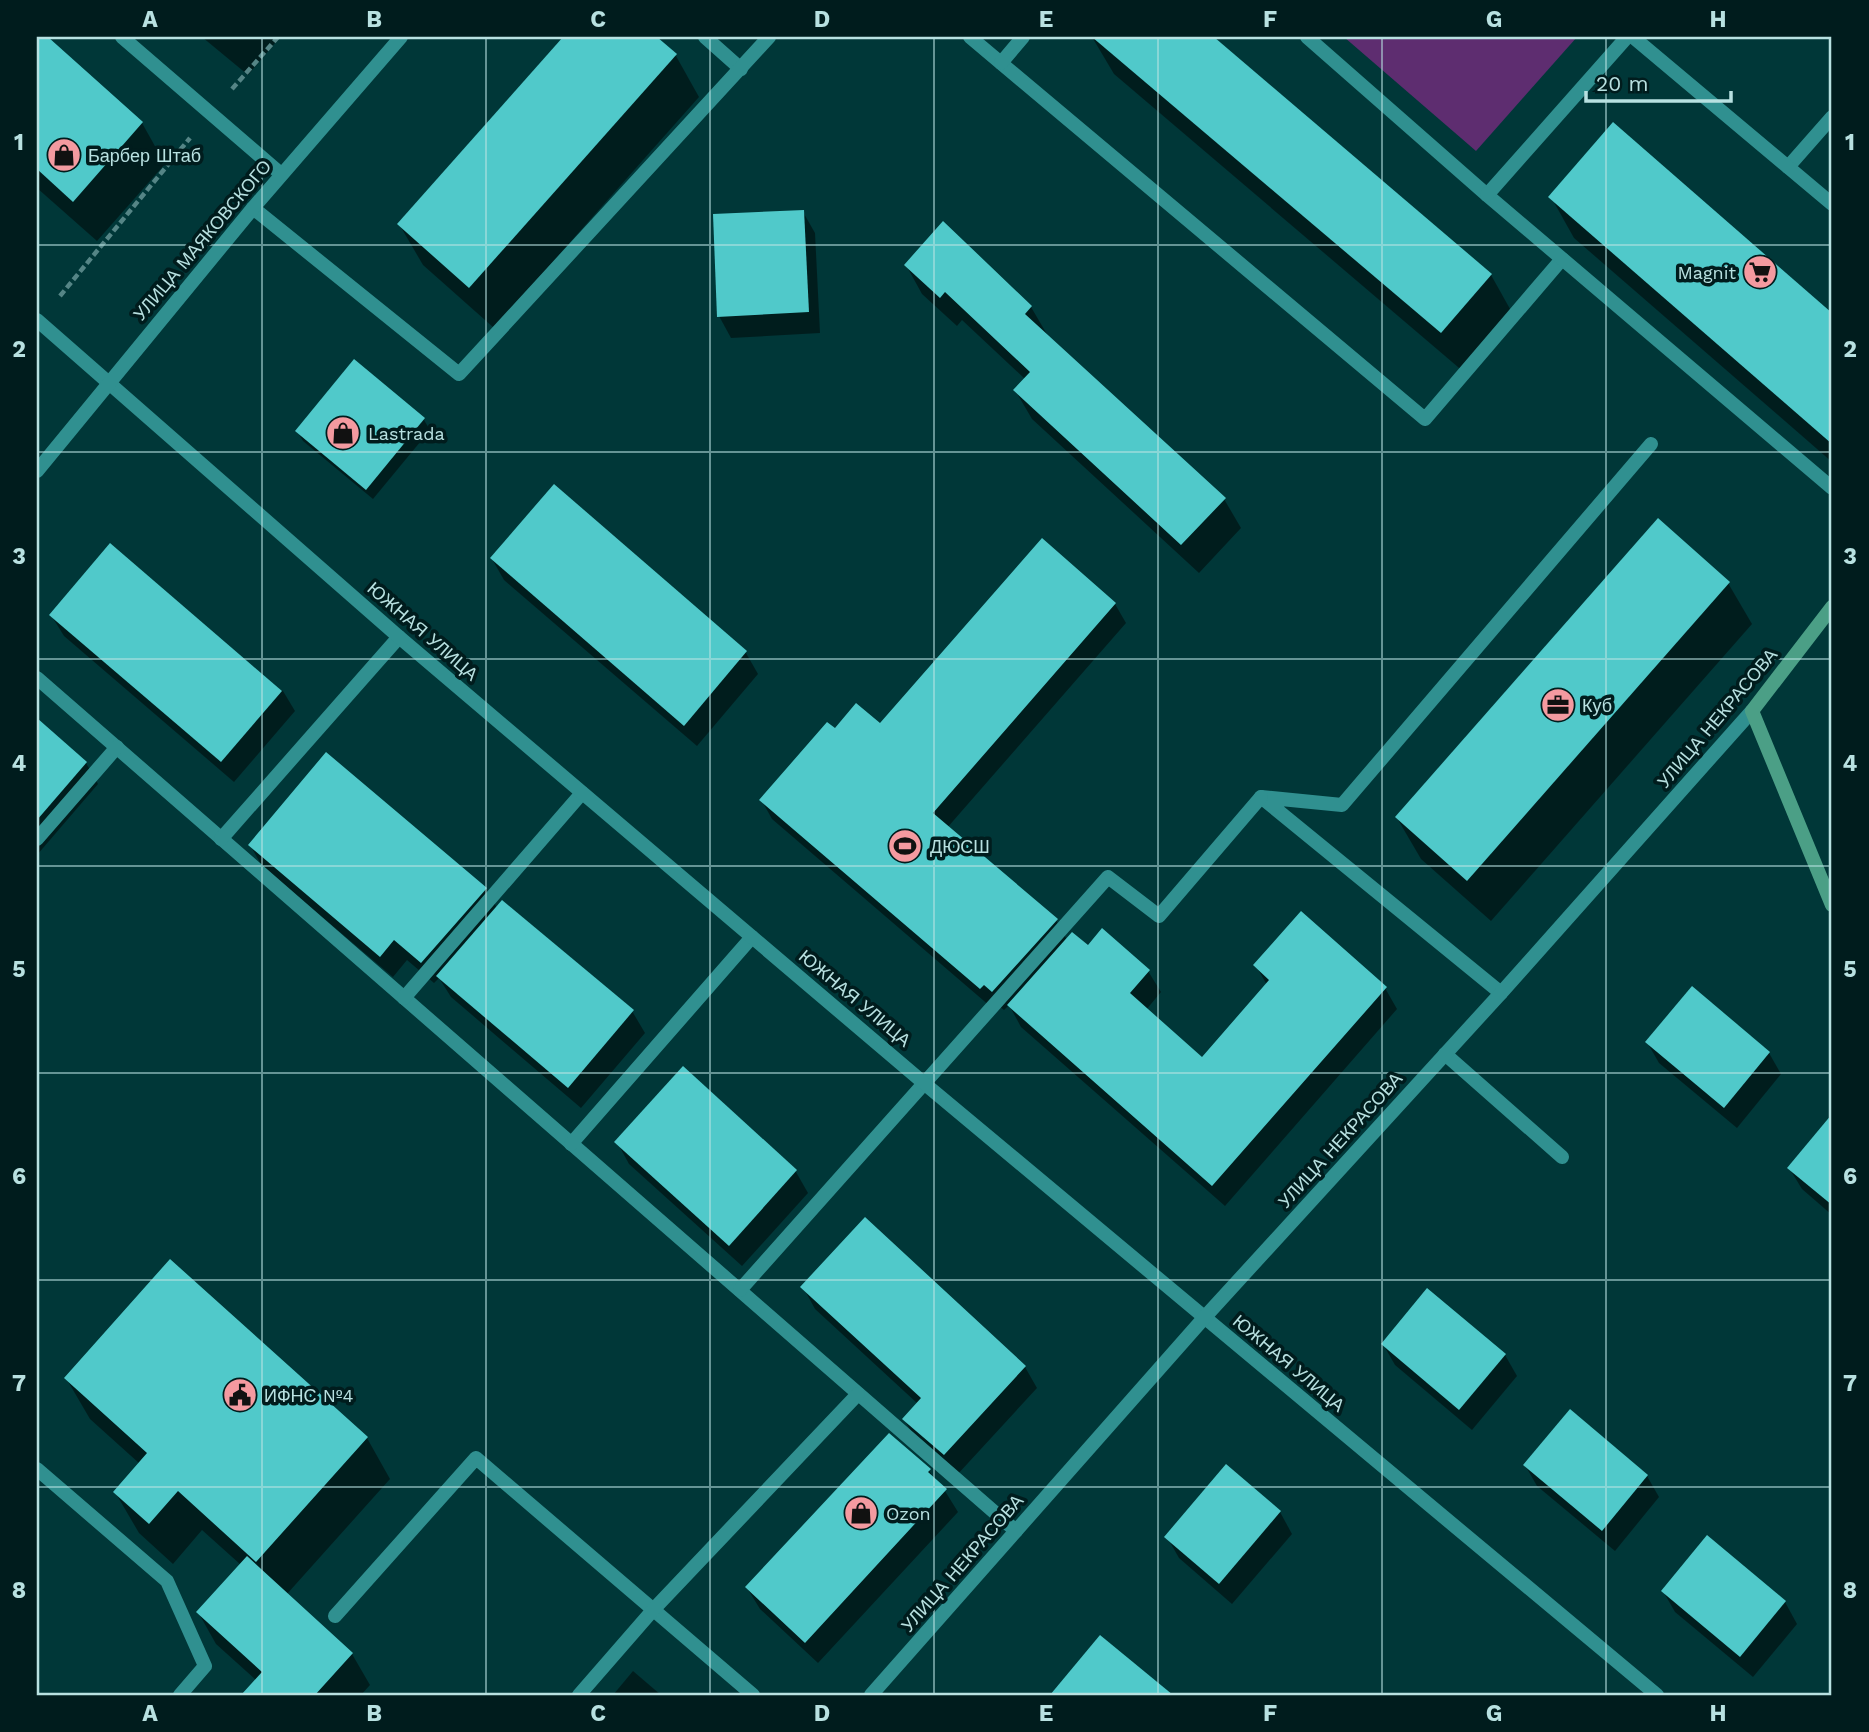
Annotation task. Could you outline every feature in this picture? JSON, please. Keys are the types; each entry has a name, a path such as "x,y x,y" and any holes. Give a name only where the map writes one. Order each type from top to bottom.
{"main road":[{"name":"УЛИЦА НЕКРАСОВА","path":"1752,710 1832,607"},
{"path":"1752,710 1832,905"}],"street":[{"path":"122,37 281,174"},
{"name":"УЛИЦА МАЯКОВСКОГО","path":"37,471 281,174 401,37"},
{"path":"705,37 741,69"},
{"path":"253,208 459,374 769,37"},
{"path":"970,37 1425,419 1562,259"},
{"path":"1001,63 1023,37"},
{"path":"1307,37 1486,194 1832,488"},
{"path":"1486,194 1627,37"},
{"path":"1633,37 1832,204"},
{"path":"1788,167 1832,117"},
{"name":"ЮЖНАЯ УЛИЦА","path":"38,321 582,793 925,1084 1657,1695"},
{"path":"1261,797 1342,805 1651,444"},
{"path":"221,839 399,637"},
{"path":"37,677 1016,1531"},
{"name":"УЛИЦА НЕКРАСОВА","path":"871,1695 1204,1318 1501,993 1752,710"},
{"path":"37,839 117,747"},
{"path":"404,998 582,793"},
{"path":"1261,797 1501,993"},
{"path":"740,1290 1108,877 1159,916 1261,797"},
{"path":"571,1144 752,937"},
{"path":"1445,1054 1562,1157"},
{"path":"579,1695 653,1610 858,1394"},
{"path":"335,1616 476,1458 753,1695"},
{"path":"37,1469 167,1581 205,1666 180,1695"}],"path":[{"path":"38,321 211,113 278,37"}],"shaded area":[{"path":"1344,37 1577,37 1476,151"}],"building":[{"path":"37,37 48,37 143,122 73,202 37,169"},
{"path":"563,37 657,37 677,54 469,288 397,224"},
{"path":"1092,37 1214,37 1492,274 1441,333"},
{"path":"1613,122 1832,313 1832,444 1548,197"},
{"path":"804,210 809,312 717,317 713,214"},
{"path":"943,221 1032,306 1025,314 1226,498 1181,545 1013,390 1030,372 945,292 940,298 904,265"},
{"path":"354,359 425,418 366,490 295,431"},
{"path":"554,484 747,651 684,726 490,558"},
{"path":"1658,518 1730,582 1467,881 1395,817"},
{"path":"1042,538 1116,603 933,813 1058,919 992,992 984,985 980,989 759,800 827,722 835,728 856,703 880,723"},
{"path":"110,543 282,691 221,762 49,615"},
{"path":"37,718 87,762 37,820"},
{"path":"326,752 487,888 421,963 394,940 380,957 248,845"},
{"path":"502,900 634,1010 568,1088 436,976"},
{"path":"1301,911 1387,987 1212,1186 1007,1005 1072,932 1088,945 1102,928 1150,970 1130,993 1202,1057 1269,980 1253,965"},
{"path":"1692,986 1770,1052 1724,1108 1645,1042"},
{"path":"683,1066 797,1170 729,1246 614,1142"},
{"path":"1832,1114 1832,1205 1787,1168"},
{"path":"865,1217 1026,1366 944,1455 902,1419 921,1398 800,1287"},
{"name":"ИФНС №4","path":"170,1259 368,1437 256,1562 178,1491 149,1524 113,1492 147,1453 64,1378"},
{"path":"1427,1288 1506,1354 1459,1410 1381,1344"},
{"path":"1570,1409 1648,1475 1602,1531 1523,1465"},
{"path":"889,1433 931,1469 928,1472 947,1489 805,1643 745,1587"},
{"path":"1226,1464 1281,1511 1219,1584 1164,1537"},
{"path":"1707,1535 1786,1601 1740,1657 1661,1591"},
{"path":"247,1556 353,1653 315,1695 241,1695 262,1672 196,1612"},
{"path":"1100,1635 1173,1695 1050,1695"}],"place":[{"name":"Барбер Штаб","path":"64,155"},
{"name":"Magnit","path":"1760,272"},
{"name":"Lastrada","path":"343,433"},
{"name":"Куб","path":"1558,705"},
{"name":"ДЮСШ","path":"905,846"},
{"name":"ИФНС №4","path":"240,1395"},
{"name":"Ozon","path":"861,1513"}]}
